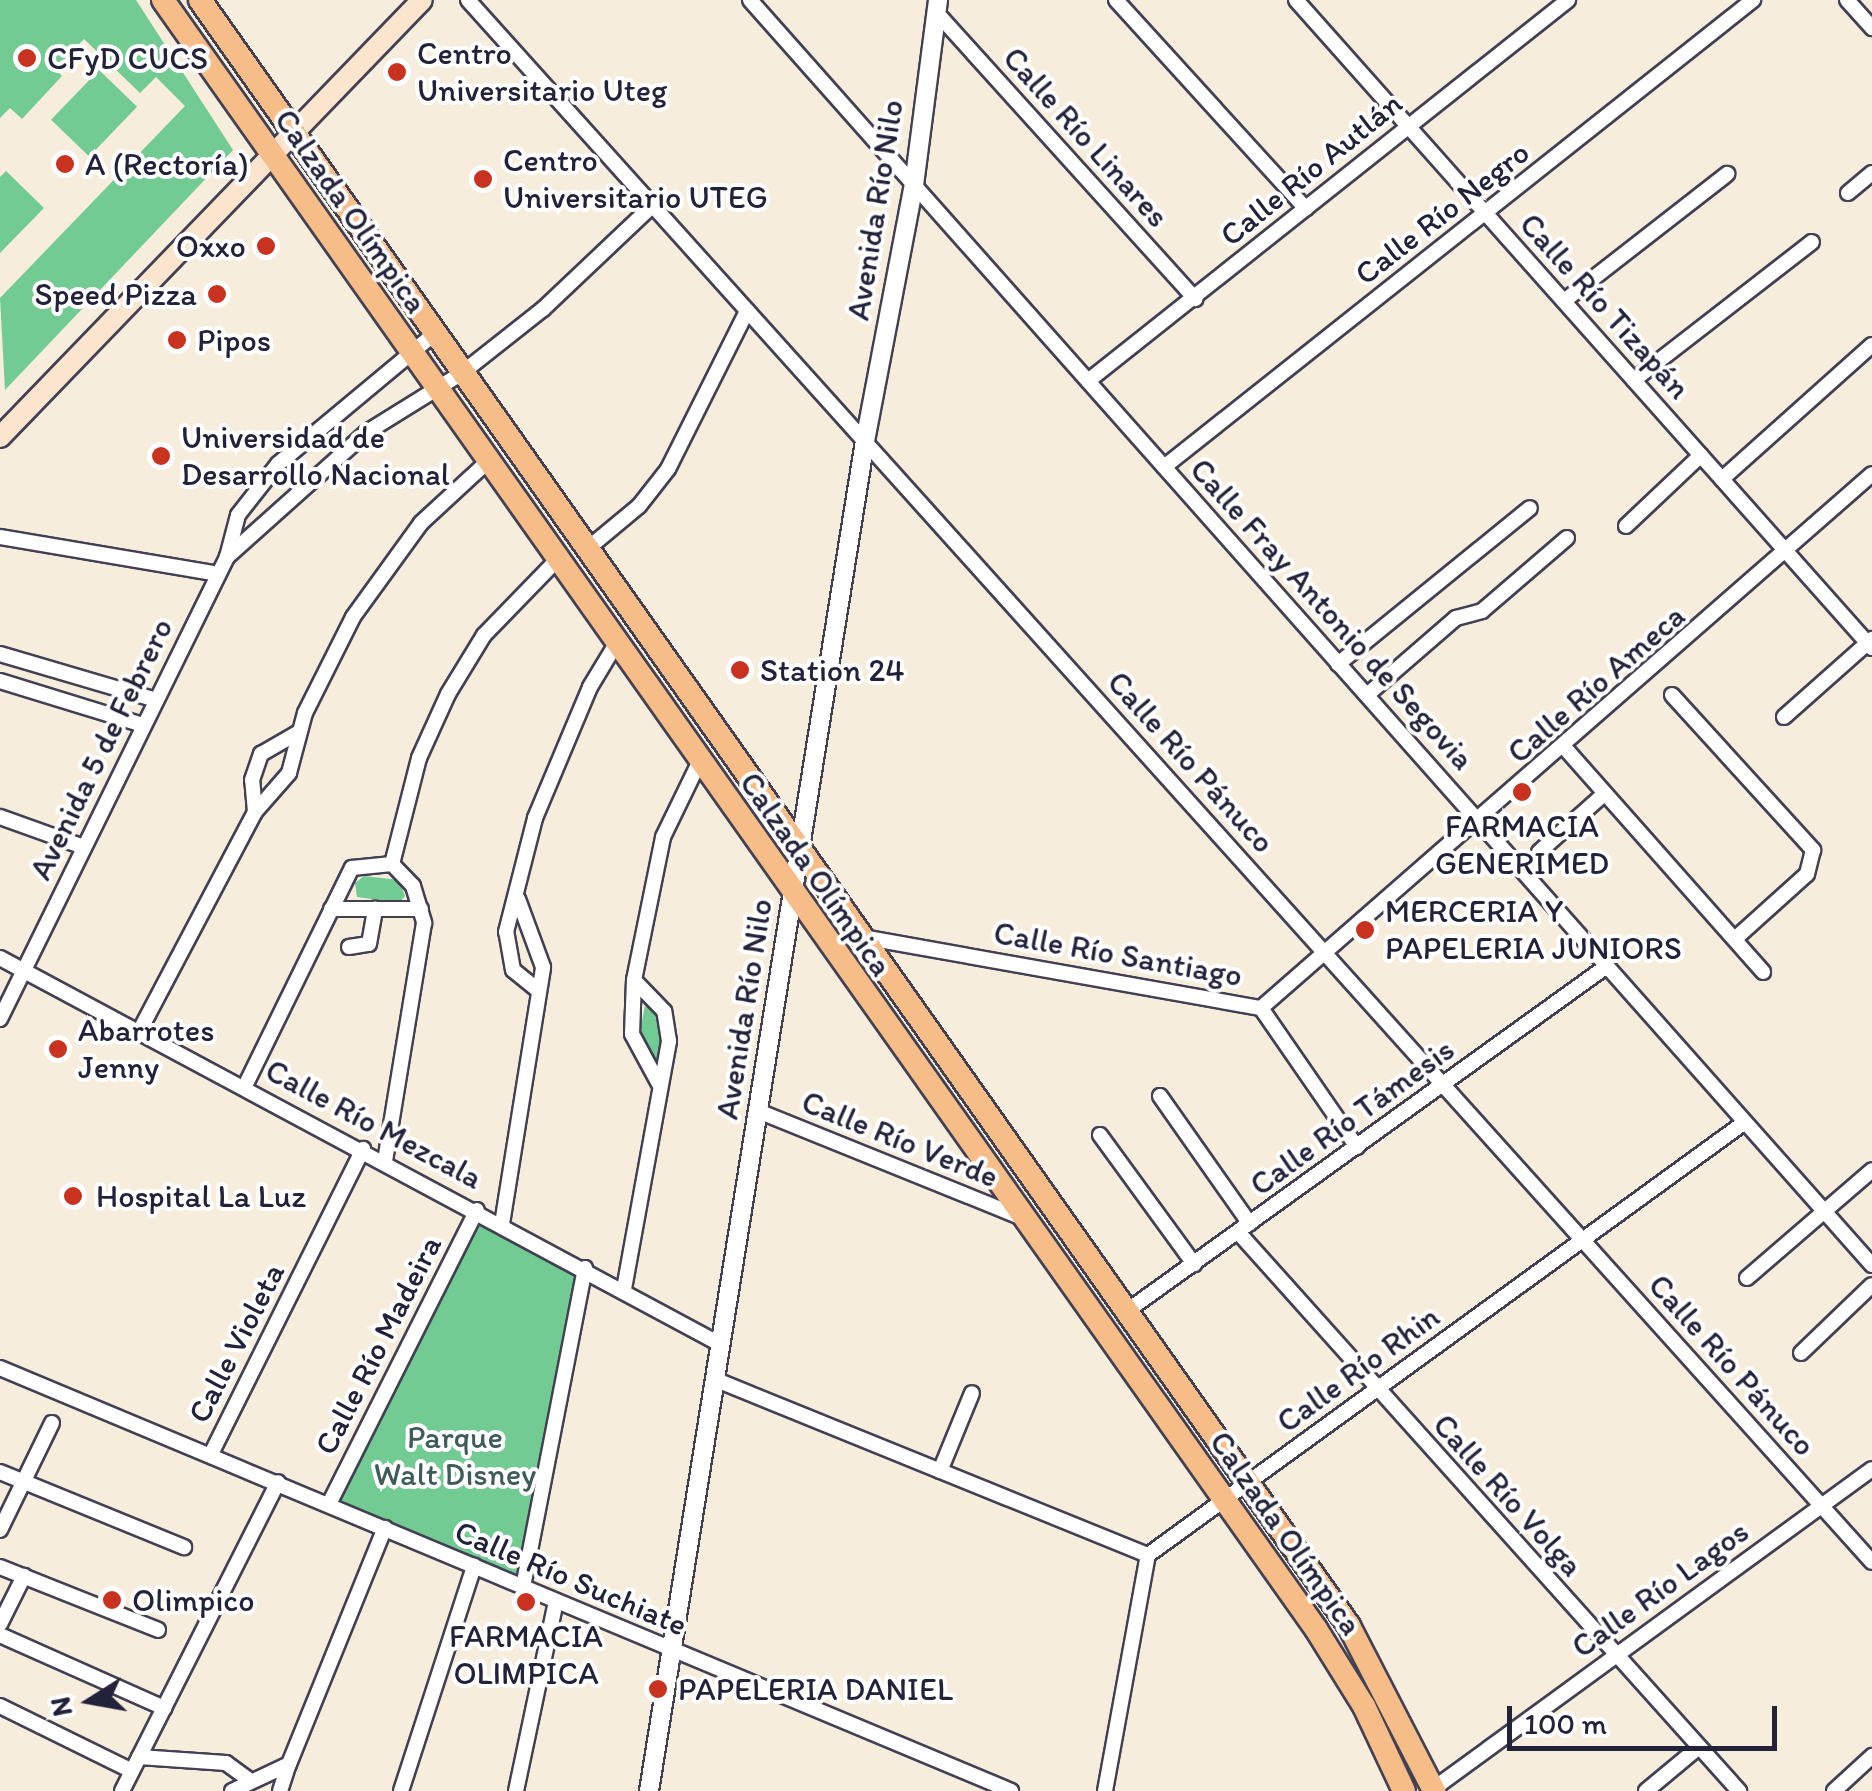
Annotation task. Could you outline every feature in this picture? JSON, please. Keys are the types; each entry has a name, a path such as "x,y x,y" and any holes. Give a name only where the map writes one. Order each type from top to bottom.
{"main road":[{"name":"Calzada Olímpica","path":"163,0 698,765 1340,1664 1404,1791"},
{"name":"Calzada Olímpica","path":"200,0 800,857 1349,1626 1434,1790"},
{"path":"0,437 422,0"}],"street":[{"name":"Calle Río Pánuco","path":"468,0 1872,1562"},
{"name":"Calle Fray Antonio de Segovia","path":"750,0 1872,1266"},
{"path":"1116,0 1306,210"},
{"name":"Calle Río Tizapán","path":"1296,0 1871,643"},
{"name":"Calle Río Autlán","path":"1088,381 1568,0"},
{"name":"Calle Río Negro","path":"1164,467 1753,0"},
{"path":"1847,0 1872,28"},
{"name":"Avenida Río Nilo","path":"649,1791 865,441 914,184 937,6"},
{"name":"Calle Río Linares","path":"937,6 1195,299"},
{"path":"1848,193 1872,172"},
{"path":"1564,302 1726,174"},
{"name":"Avenida 5 de Febrero","path":"227,557 310,478 433,386 462,374 543,309 653,206"},
{"path":"1634,380 1812,242"},
{"path":"586,550 639,506 668,469 747,310"},
{"name":"Avenida 5 de Febrero","path":"0,1019 227,557 238,515 254,489 434,334"},
{"path":"1722,479 1872,346"},
{"path":"1626,526 1701,455"},
{"path":"140,1030 255,812 289,773 299,732 324,668 381,575 455,486 486,463"},
{"name":"Calle Río Ameca","path":"1261,1008 1565,748 1872,474"},
{"path":"1338,664 1530,508"},
{"path":"0,537 218,574"},
{"path":"1367,696 1456,618 1482,611 1566,538"},
{"path":"392,864 420,758 448,694 484,635 557,560"},
{"path":"1784,717 1871,643"},
{"path":"539,992 512,970 506,951 536,818 590,687 616,644"},
{"path":"0,654 156,700"},
{"path":"0,681 144,725"},
{"path":"1672,696 1813,850 1808,874 1736,938"},
{"path":"255,812 252,780 261,754 299,732"},
{"path":"1565,748 1763,972"},
{"path":"659,1084 632,1034 634,980 660,850 698,765"},
{"path":"1539,852 1604,794"},
{"path":"0,817 84,847"},
{"path":"245,1086 352,868 392,864 409,878 421,909 385,1161"},
{"path":"502,1224 539,992 540,945 518,899"},
{"path":"330,909 421,909"},
{"path":"348,947 368,944 374,909"},
{"name":"Calle Río Santiago","path":"858,936 1261,1008 1357,1147"},
{"name":"Calle Río Mezcala","path":"0,958 585,1268 720,1344"},
{"name":"Calle Río Támesis","path":"1127,1311 1607,966"},
{"path":"624,1290 668,1018 634,980"},
{"name":"Calle Río Volga","path":"1160,1096 1244,1228 1377,1389 1739,1791"},
{"name":"Calle Río Verde","path":"758,1111 1022,1218"},
{"name":"Calle Río Rhin","path":"1148,1555 1745,1122"},
{"path":"1100,1135 1194,1264"},
{"name":"Calle Violeta","path":"211,1454 363,1150"},
{"path":"1747,1278 1872,1170"},
{"name":"Calle Río Madeira","path":"329,1504 476,1210"},
{"path":"523,1588 585,1268"},
{"path":"1802,1352 1872,1285"},
{"name":"Calle Río Suchiate","path":"0,1368 1011,1791"},
{"path":"714,1379 1148,1555 1105,1791"},
{"path":"940,1470 972,1393"},
{"path":"0,1530 52,1424"},
{"name":"Calle Río Lagos","path":"1434,1790 1872,1469"},
{"path":"0,1472 184,1547"},
{"path":"122,1791 278,1482"},
{"path":"280,1791 386,1528"},
{"path":"0,1566 158,1630"},
{"path":"401,1791 474,1566"},
{"path":"0,1624 24,1576"},
{"path":"516,1791 556,1602"},
{"path":"0,1635 164,1708"},
{"path":"0,1706 132,1771"},
{"path":"1646,1791 1699,1747"},
{"path":"139,1756 226,1764 248,1779"},
{"path":"1834,1791 1872,1756"},
{"path":"232,1791 248,1779 290,1764"}],"green space":[{"path":"0,0 136,0 233,150 5,390 0,298 185,106 156,77 140,93 84,39 55,69 62,76 22,119 10,108 0,118"},
{"path":"99,70 137,107 89,156 51,120"},
{"path":"6,171 44,208 0,253 0,177"},
{"path":"364,876 399,880 405,896 399,903 357,897 355,883"},
{"path":"645,1005 666,1020 659,1063 639,1037"},
{"name":"Parque Walt Disney","path":"477,1210 585,1268 523,1587 329,1504"}],"place":[{"name":"CFyD CUCS","path":"27,58"},
{"name":"Centro Universitario Uteg","path":"397,72"},
{"name":"A (Rectoría)","path":"65,164"},
{"name":"Centro Universitario UTEG","path":"483,179"},
{"name":"Oxxo","path":"266,246"},
{"name":"Speed Pizza","path":"217,294"},
{"name":"Pipos","path":"177,340"},
{"name":"Universidad de Desarrollo Nacional","path":"161,456"},
{"name":"Station 24","path":"740,670"},
{"name":"FARMACIA GENERIMED","path":"1522,792"},
{"name":"MERCERIA Y PAPELERIA JUNIORS","path":"1365,930"},
{"name":"Abarrotes Jenny","path":"58,1049"},
{"name":"Hospital La Luz","path":"73,1196"},
{"name":"Olimpico","path":"112,1600"},
{"name":"FARMACIA OLIMPICA","path":"526,1602"},
{"name":"PAPELERIA DANIEL","path":"658,1689"}]}
